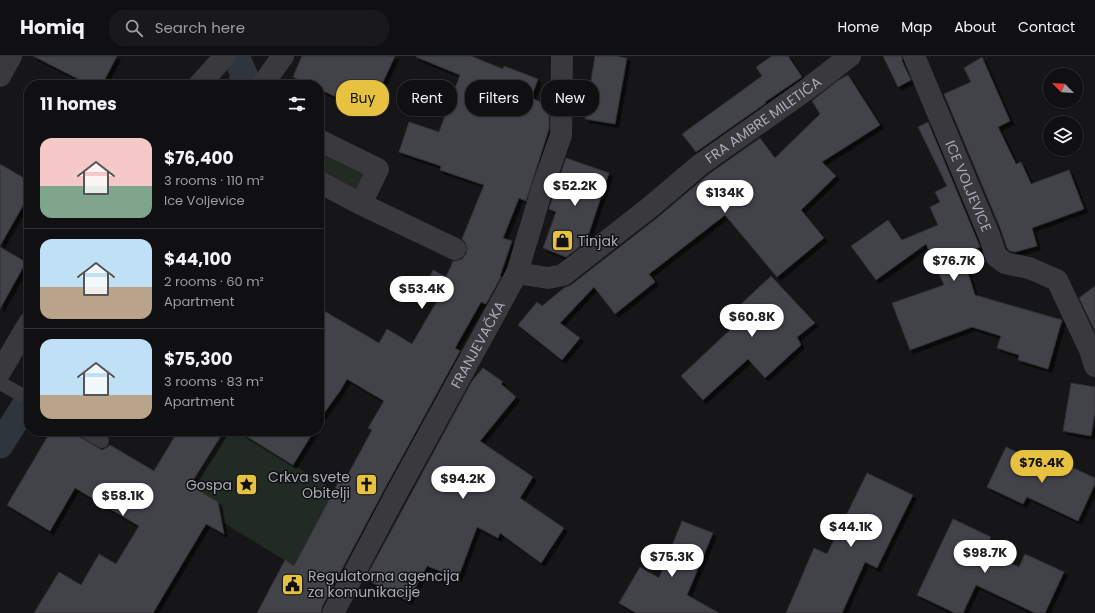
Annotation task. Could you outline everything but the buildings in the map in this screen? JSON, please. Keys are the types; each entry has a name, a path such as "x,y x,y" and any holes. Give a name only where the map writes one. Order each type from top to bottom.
{"street":[{"path":"0,76 11,56"},
{"path":"265,80 282,56"},
{"name":"FRANJEVAČKA","path":"333,613 517,273 542,189 561,135 562,56"},
{"name":"FRA AMBRE MILETIĆA","path":"517,273 548,278 563,275 649,208 701,164 806,90 850,56"},
{"name":"ICE VOLJEVICE","path":"914,56 989,235 996,256 1005,263 1029,268 1057,280 1090,350 1095,366"},
{"path":"203,80 223,58"},
{"path":"324,142 378,169 361,204"},
{"path":"324,185 455,249"},
{"path":"0,372 24,331"}],"lane":[{"path":"0,383 24,397"},
{"path":"94,436 102,441"}],"shaded area":[{"path":"324,147 366,168 354,196 324,180"},
{"path":"221,436 247,436 338,493 327,515 322,512 294,566 222,522 218,502 199,490 195,477"}],"waterway":[{"path":"236,56 244,74 242,80"},
{"path":"0,445 24,407"}],"place":[{"name":"Tinjak","path":"562,241"},
{"name":"Gospa","path":"247,485"},
{"name":"Crkva svete Obitelji","path":"366,485"},
{"name":"Regulatorna agencija za komunikacije","path":"292,584"}]}
